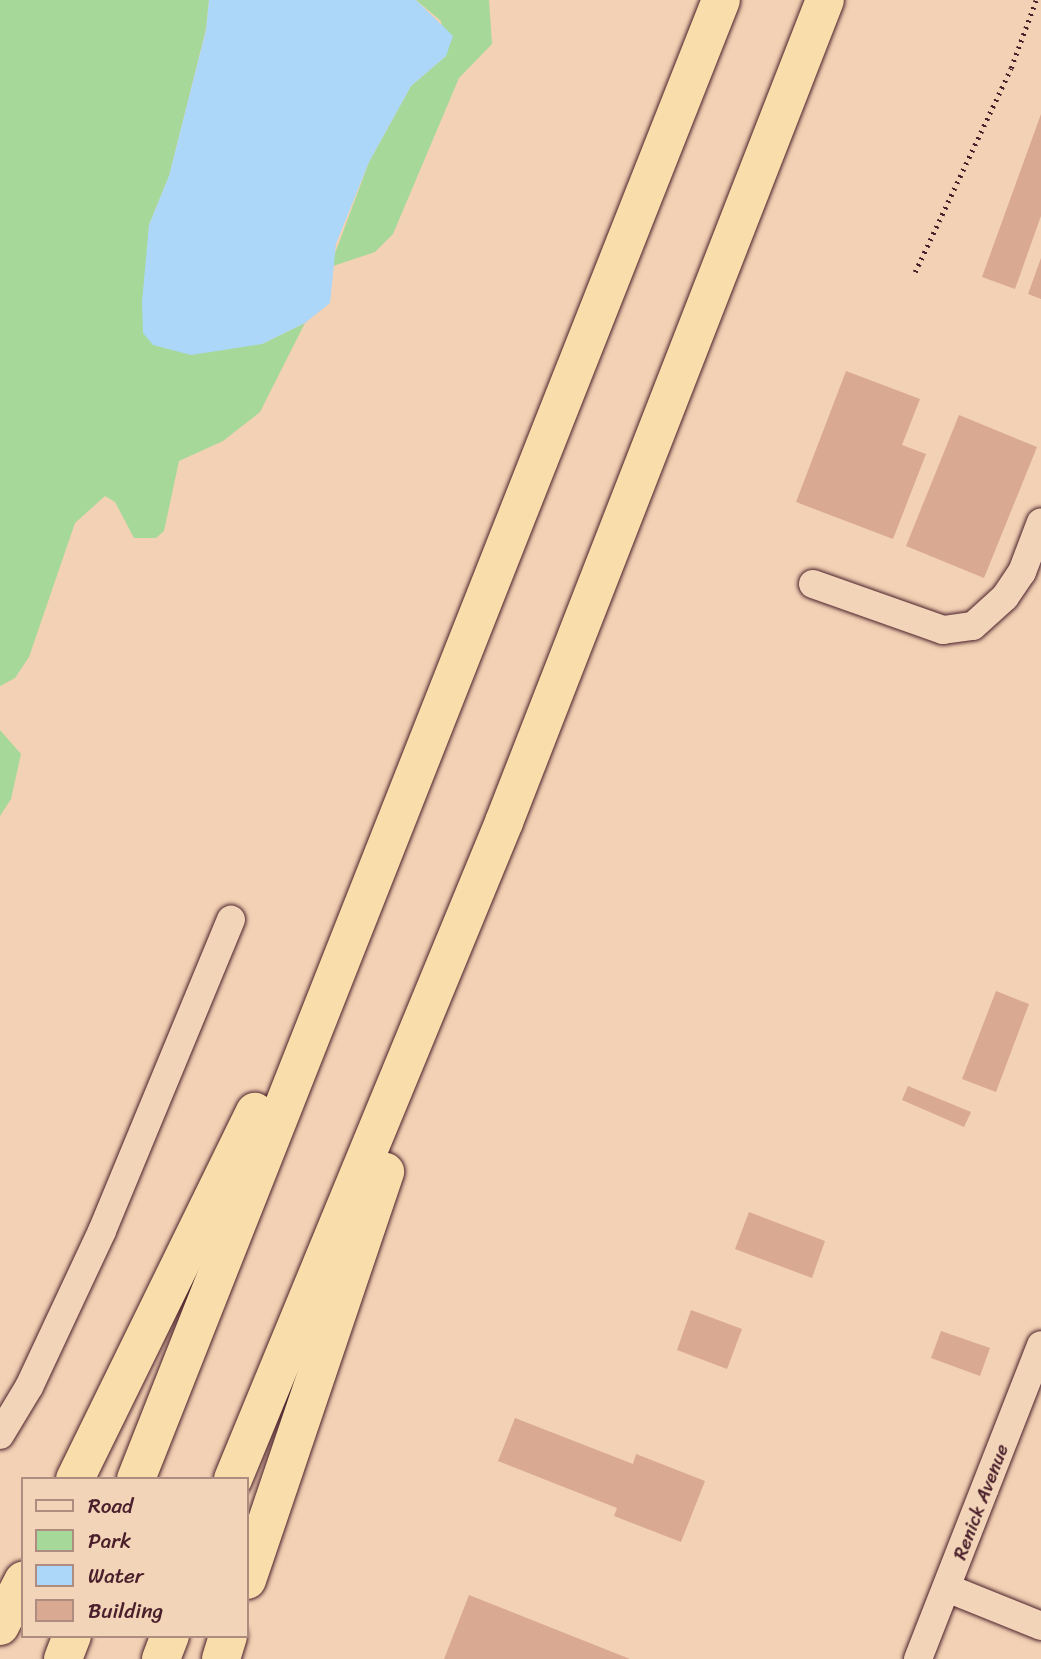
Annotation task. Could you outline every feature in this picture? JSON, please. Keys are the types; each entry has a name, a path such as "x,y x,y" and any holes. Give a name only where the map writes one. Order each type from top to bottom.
{"highway":[{"path":"137,1477 390,829 721,0"},
{"path":"234,1477 504,822 825,0"},
{"path":"248,1577 504,822"},
{"path":"76,1477 156,1320 390,829"},
{"path":"0,1626 21,1585"},
{"path":"63,1659 71,1638"},
{"path":"161,1659 169,1638"},
{"path":"220,1659 227,1638"}],"street":[{"path":"813,584 943,630 973,626 1005,597 1022,572 1041,522"},
{"path":"0,1435 29,1388 102,1231 231,920"},
{"name":"Renick Avenue","path":"918,1659 1041,1345"},
{"path":"947,1588 1041,1626"}],"path":[{"path":"915,272 1011,68 1036,0"}],"green space":[{"path":"0,0 209,0 206,29 169,176 149,225 143,333 262,344 305,323 260,412 223,441 179,461 164,531 156,538 134,538 115,502 105,496 75,523 29,657 15,678 0,686"},
{"path":"416,0 489,0 492,44 459,78 393,234 375,252 330,267 369,162 411,86 446,56 441,21"},
{"path":"0,730 21,754 11,799 0,816"}],"water":[{"path":"209,0 416,0 453,36 446,56 411,86 369,162 336,244 330,303 305,323 262,344 191,355 153,345 143,333 142,302 149,225 169,176 206,30"}],"building":[{"path":"1041,114 1041,216 1015,289 982,277"},
{"path":"1041,258 1041,299 1028,294"},
{"path":"846,371 920,399 902,445 926,454 893,539 796,502"},
{"path":"959,415 1037,447 984,578 906,546"},
{"path":"996,991 1029,1004 996,1092 962,1079"},
{"path":"908,1086 971,1112 964,1127 902,1100"},
{"path":"749,1212 825,1241 812,1278 735,1249"},
{"path":"691,1310 742,1329 727,1369 677,1350"},
{"path":"941,1331 990,1348 980,1376 931,1358"},
{"path":"515,1418 633,1464 636,1454 705,1481 681,1542 614,1516 617,1508 498,1461"},
{"path":"469,1595 630,1659 444,1659"}]}
